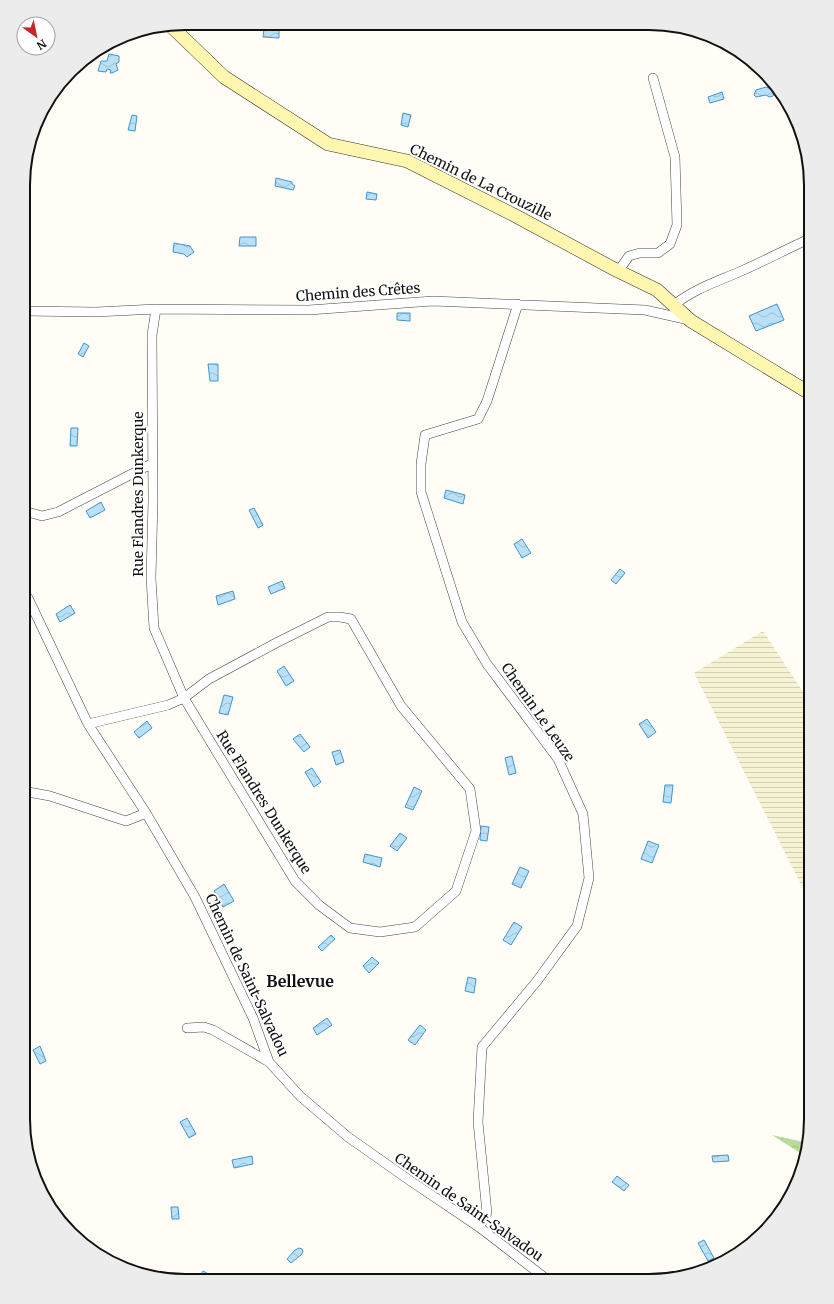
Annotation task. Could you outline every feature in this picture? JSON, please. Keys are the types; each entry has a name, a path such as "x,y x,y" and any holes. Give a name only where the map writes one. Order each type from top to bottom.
{"street":[{"name":"Chemin de La Crouzille","path":"175,30 224,77 328,144 407,161 514,215 616,270 657,290 691,321 804,390"},
{"path":"616,270 619,270 629,256 640,253 658,253 670,244 677,225 674,157 653,78"},
{"path":"676,307 685,296 697,289 768,259 804,241"},
{"name":"Chemin des Crêtes","path":"30,311 96,312 156,309 309,310 433,301 645,310 691,321"},
{"name":"Chemin Le Leuze","path":"480,1227 487,1213 478,1122 482,1047 537,981 577,926 589,878 583,814 558,759 487,664 462,622 421,492 421,464 425,435 478,419 487,401 518,304"},
{"name":"Rue Flandres Dunkerque","path":"88,724 168,705 184,698 209,679 328,617 350,619 401,706 470,789 476,831 456,891 415,927 380,932 350,928 319,905 295,881 184,698 154,628 151,578 153,463 152,335 156,309"},
{"path":"30,513 42,516 58,512 153,463"},
{"name":"Chemin de Saint-Salvadou","path":"30,602 88,724 146,813 195,897 253,1018 269,1062 300,1096 348,1137 406,1178 480,1227 540,1274"},
{"path":"30,792 50,796 126,821 146,813"},
{"path":"187,1028 204,1027 213,1030 269,1062"}],"shaded area":[{"path":"763,631 804,693 804,890 694,673"}],"green space":[{"path":"772,1135 802,1142 800,1153"}],"water":[{"path":"264,30 279,30 279,38 263,37"},
{"path":"109,54 119,56 119,62 116,64 118,70 112,73 110,73 111,70 107,69 106,72 98,71 101,61 107,61"},
{"path":"766,87 770,89 774,94 769,97 766,95 756,97 754,95 756,90"},
{"path":"722,92 724,99 710,103 708,97"},
{"path":"403,113 411,115 408,127 401,125"},
{"path":"132,115 137,116 135,131 128,130"},
{"path":"276,178 292,182 295,186 293,190 275,186"},
{"path":"367,192 377,194 376,200 366,199"},
{"path":"240,237 256,237 256,246 239,246"},
{"path":"174,243 190,246 194,252 187,257 184,254 173,252"},
{"path":"777,304 784,320 756,331 749,316"},
{"path":"397,313 410,313 410,321 397,320"},
{"path":"84,343 89,346 83,357 78,354"},
{"path":"208,364 218,364 218,381 210,381"},
{"path":"71,428 78,428 77,446 70,446"},
{"path":"446,490 465,495 463,504 444,498"},
{"path":"101,502 105,510 90,518 86,511"},
{"path":"254,508 263,525 258,528 249,510"},
{"path":"522,539 531,553 522,558 514,544"},
{"path":"620,569 625,573 616,584 611,580"},
{"path":"282,581 285,588 271,594 268,587"},
{"path":"233,591 235,599 218,605 216,596"},
{"path":"70,605 75,613 60,622 56,614"},
{"path":"284,666 294,681 286,686 277,671"},
{"path":"224,695 233,697 228,715 219,713"},
{"path":"647,719 656,732 648,738 639,724"},
{"path":"147,721 152,728 139,738 134,732"},
{"path":"300,734 310,747 304,752 293,739"},
{"path":"340,750 344,762 336,765 332,752"},
{"path":"512,756 516,773 509,775 505,758"},
{"path":"312,768 321,782 314,787 305,772"},
{"path":"665,785 673,785 671,803 663,802"},
{"path":"414,787 422,791 413,810 405,807"},
{"path":"481,826 489,827 487,841 480,840"},
{"path":"400,833 407,838 397,851 390,846"},
{"path":"648,841 659,845 652,863 641,859"},
{"path":"365,854 382,858 380,867 363,862"},
{"path":"520,867 529,871 521,888 512,884"},
{"path":"224,884 234,901 223,907 214,891"},
{"path":"514,922 522,927 511,945 503,940"},
{"path":"331,935 335,939 322,951 318,947"},
{"path":"372,957 379,963 369,973 363,966"},
{"path":"468,977 476,979 474,993 465,991"},
{"path":"327,1018 332,1025 317,1035 313,1028"},
{"path":"420,1025 426,1030 415,1045 408,1040"},
{"path":"40,1046 46,1061 40,1064 33,1050"},
{"path":"187,1118 196,1134 189,1138 180,1122"},
{"path":"728,1155 729,1161 713,1162 712,1156"},
{"path":"252,1156 253,1164 234,1168 232,1160"},
{"path":"617,1176 629,1185 624,1191 612,1182"},
{"path":"171,1207 178,1207 179,1219 172,1219"},
{"path":"704,1240 714,1258 708,1261 698,1243"},
{"path":"299,1248 302,1249 303,1252 291,1263 287,1259 295,1250"},
{"path":"203,1271 209,1274 201,1274"}],"district":[{"name":"Bellevue","path":"300,981"}]}
